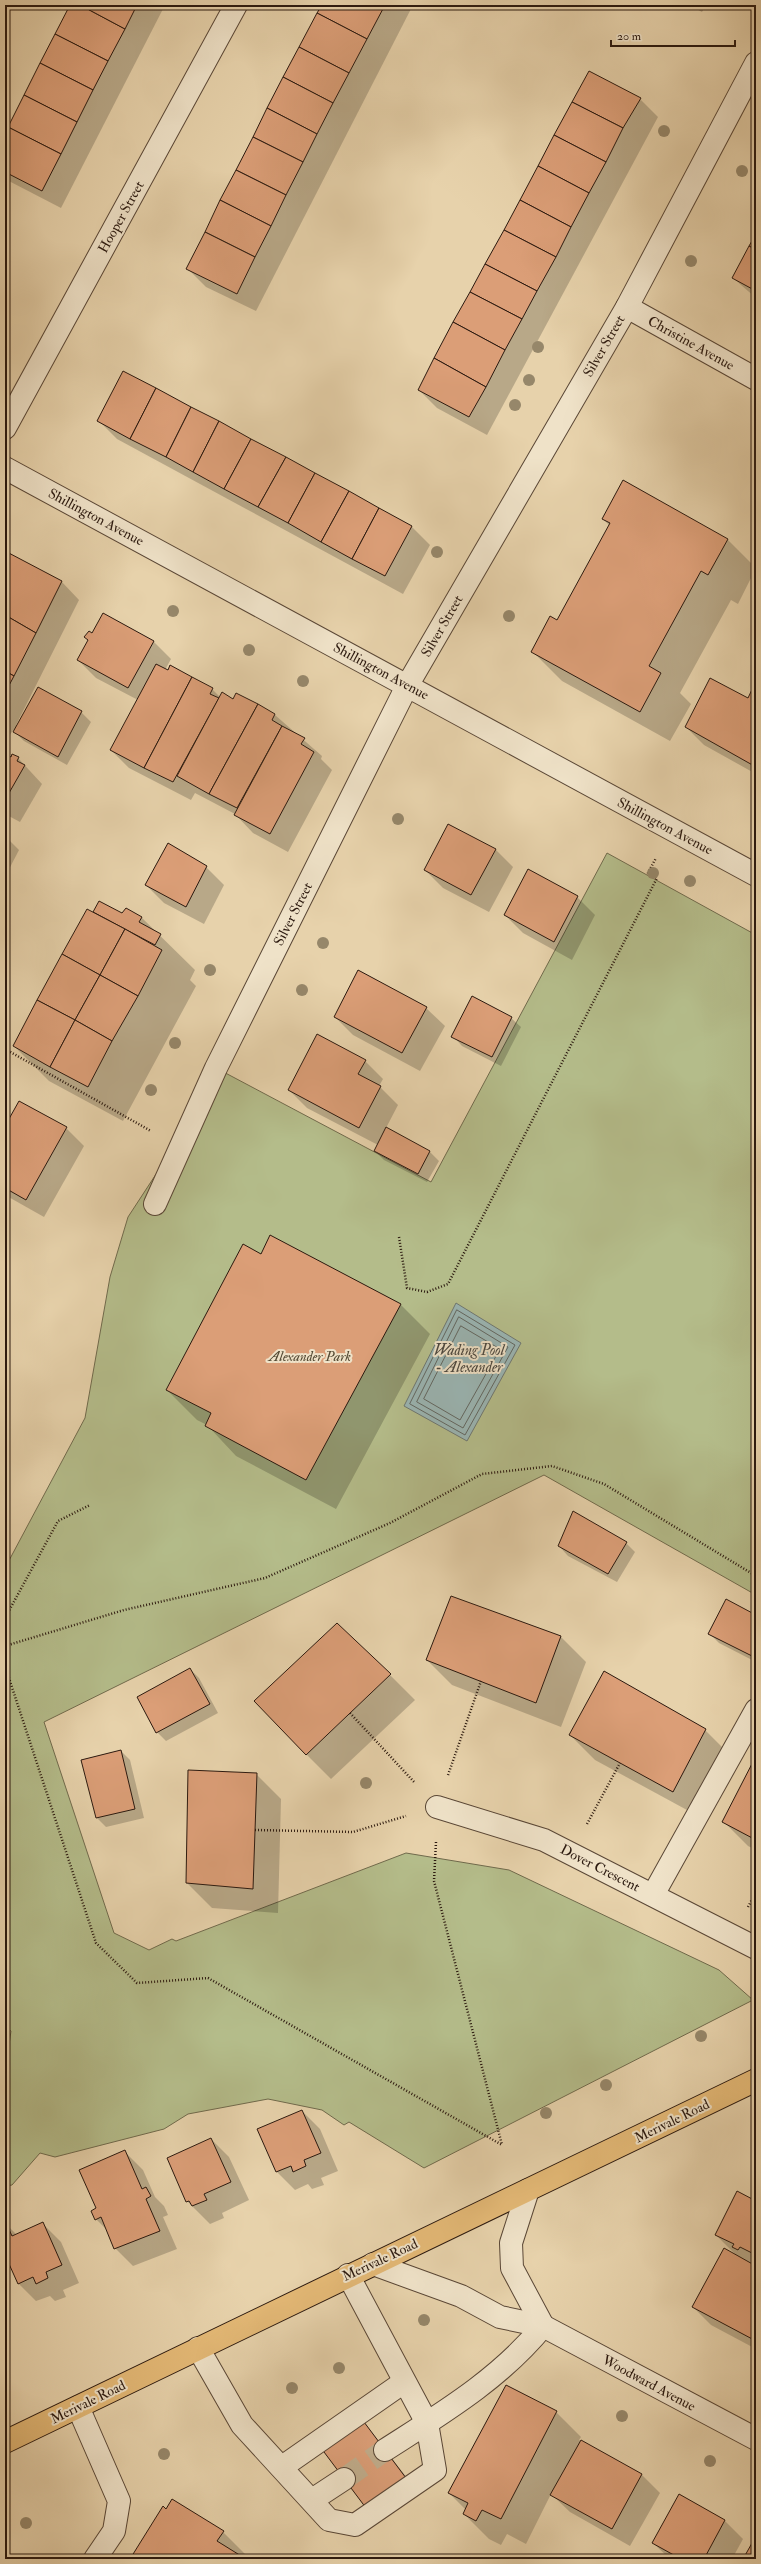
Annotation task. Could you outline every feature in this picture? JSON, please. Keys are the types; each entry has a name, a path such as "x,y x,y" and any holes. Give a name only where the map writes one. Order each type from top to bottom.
{"main road":[{"name":"Merivale Road","path":"5,2442 348,2275 756,2080"}],"street":[{"name":"Hooper Street","path":"5,428 236,5"},
{"name":"Silver Street","path":"155,1204 216,1068 407,686 627,307 756,62"},
{"name":"Christine Avenue","path":"627,307 756,379"},
{"name":"Shillington Avenue","path":"5,468 756,875"},
{"path":"653,1895 756,1710"},
{"name":"Dover Crescent","path":"437,1807 544,1840 756,1948"},
{"path":"385,2450 467,2396 523,2351 543,2326 512,2268 510,2243 528,2190"},
{"name":"Woodward Avenue","path":"373,2264 461,2296 500,2317 543,2326 756,2439"},
{"path":"198,2348 242,2425 329,2520 355,2524 435,2470 427,2423 348,2275"},
{"path":"282,2467 404,2382"},
{"path":"78,2406 119,2502 114,2531 95,2559"},
{"path":"312,2500 344,2479"}],"path":[{"path":"399,1237 407,1288 427,1292 448,1284 657,878 648,873"},
{"path":"5,1049 181,1148"},
{"path":"5,1646 124,1610 265,1578 390,1523 482,1474 552,1466 604,1484 756,1576"},
{"path":"5,1618 58,1522 90,1505"},
{"path":"5,1666 96,1943 136,1984 208,1978 502,2145 434,1881 437,1807 481,1681"},
{"path":"350,1713 437,1807"},
{"path":"570,1854 620,1763"},
{"path":"255,1830 353,1832 437,1807"}],"green space":[{"name":"Alexander Park","path":"607,853 756,935 756,1595 544,1475 44,1722 114,1933 149,1950 172,1939 176,1941 406,1853 509,1870 719,1970 753,2000 424,2168 349,2122 344,2125 322,2110 268,2099 188,2114 164,2129 55,2157 40,2153 12,2185 5,2186 5,2073 11,2031 5,2027 5,1568 85,1418 110,1277 128,1217 194,1116 216,1068 431,1182"}],"water":[{"name":"Wading Pool - Alexander","path":"456,1303 521,1343 467,1441 404,1406"}],"building":[{"path":"70,5 80,5 125,29 108,61 55,34"},
{"path":"80,5 137,5 125,29"},
{"path":"322,5 385,5 367,39 317,13"},
{"path":"317,13 367,39 349,73 299,47"},
{"path":"55,34 108,61 93,90 40,63"},
{"path":"299,47 349,73 333,103 283,77"},
{"path":"40,63 93,90 77,122 24,95"},
{"path":"589,71 641,98 623,128 572,102"},
{"path":"283,77 333,103 317,134 267,108"},
{"path":"24,95 77,122 61,154 8,127"},
{"path":"572,102 623,128 606,162 554,135"},
{"path":"267,108 317,134 303,162 253,137"},
{"path":"8,127 61,154 42,191 5,172 5,133"},
{"path":"554,135 606,162 589,193 538,166"},
{"path":"253,137 303,162 286,195 236,170"},
{"path":"538,166 589,193 571,227 520,200"},
{"path":"236,170 286,195 271,226 220,200"},
{"path":"220,200 271,226 255,257 205,232"},
{"path":"520,200 571,227 556,257 504,230"},
{"path":"504,230 556,257 537,291 485,264"},
{"path":"205,232 255,257 237,294 186,269"},
{"path":"756,234 756,250 749,246"},
{"path":"749,246 756,250 756,291 732,278"},
{"path":"485,264 537,291 522,319 470,292"},
{"path":"470,292 522,319 505,350 453,322"},
{"path":"453,322 505,350 486,387 434,358"},
{"path":"434,358 486,387 469,417 418,390"},
{"path":"123,371 156,388 130,439 97,421"},
{"path":"156,388 191,407 166,457 130,439"},
{"path":"191,407 219,421 193,472 166,457"},
{"path":"219,421 251,439 224,489 193,472"},
{"path":"251,439 286,457 258,507 224,489"},
{"path":"286,457 315,473 288,523 258,507"},
{"path":"315,473 349,491 321,542 288,523"},
{"path":"623,480 728,539 708,575 701,571 649,666 661,673 640,712 531,652 550,616 557,620 610,523 602,519"},
{"path":"349,491 379,508 352,559 321,542"},
{"path":"379,508 412,526 385,576 352,559"},
{"path":"5,551 62,581 36,633 5,615"},
{"path":"103,613 154,641 128,688 77,660 88,640 84,637 89,631 92,633"},
{"path":"5,615 36,633 14,676 5,671"},
{"path":"156,664 168,670 170,665 192,677 144,768 110,750"},
{"path":"5,671 14,676 5,693"},
{"path":"192,677 213,688 210,694 219,698 173,782 144,768"},
{"path":"710,678 748,698 756,681 756,767 685,727"},
{"path":"38,687 82,711 58,757 13,732"},
{"path":"222,692 233,699 236,693 258,704 209,794 177,776"},
{"path":"258,704 275,714 272,720 282,726 237,808 209,794"},
{"path":"282,726 305,738 301,744 314,752 270,834 234,815"},
{"path":"5,754 11,757 12,754 19,757 17,761 25,765 5,800"},
{"path":"448,824 496,849 471,895 424,870"},
{"path":"168,843 207,866 186,907 145,885"},
{"path":"528,869 578,896 554,942 504,915"},
{"path":"99,901 122,913 126,908 142,917 139,922 161,934 155,945 93,912"},
{"path":"87,909 125,929 100,975 62,954"},
{"path":"125,929 162,950 138,996 100,975"},
{"path":"62,954 100,975 75,1020 37,1000"},
{"path":"358,970 427,1007 402,1053 334,1017"},
{"path":"100,975 138,996 112,1041 75,1020"},
{"path":"472,996 512,1017 492,1057 451,1037"},
{"path":"37,1000 75,1020 50,1067 13,1046"},
{"path":"75,1020 112,1041 88,1087 50,1067"},
{"path":"317,1034 366,1060 358,1074 381,1086 359,1128 288,1090"},
{"path":"19,1101 67,1127 26,1200 5,1188 5,1126"},
{"path":"386,1127 430,1151 418,1174 374,1151"},
{"path":"270,1235 401,1304 306,1480 205,1426 211,1413 166,1390 243,1244 261,1254"},
{"path":"573,1511 627,1542 608,1574 558,1546"},
{"path":"451,1596 561,1636 536,1703 426,1660"},
{"path":"726,1599 756,1615 756,1658 708,1634"},
{"path":"337,1623 391,1674 306,1755 254,1701"},
{"path":"190,1668 210,1704 156,1733 137,1697"},
{"path":"604,1671 706,1729 673,1792 569,1735"},
{"path":"121,1750 135,1809 96,1818 81,1760"},
{"path":"756,1756 756,1840 722,1822"},
{"path":"188,1770 257,1773 253,1889 186,1883"},
{"path":"302,2110 321,2153 304,2160 306,2166 293,2172 291,2166 276,2172 257,2129"},
{"path":"211,2138 231,2182 204,2194 207,2200 192,2206 189,2201 186,2202 167,2158"},
{"path":"125,2150 142,2189 146,2187 151,2196 146,2199 160,2231 114,2249 101,2217 95,2220 91,2211 96,2208 79,2170"},
{"path":"737,2191 756,2201 756,2255 740,2247 738,2250 732,2247 734,2244 715,2235"},
{"path":"5,2221 12,2236 43,2222 62,2265 46,2272 48,2278 36,2284 33,2277 18,2284 5,2255"},
{"path":"724,2248 756,2266 756,2341 692,2307"},
{"path":"506,2385 557,2411 501,2519 482,2510 476,2521 463,2514 468,2503 448,2493"},
{"path":"361,2418 406,2478 366,2508 321,2448"},
{"path":"581,2440 642,2474 612,2529 550,2495"},
{"path":"679,2494 725,2520 704,2559 681,2559 652,2543"},
{"path":"172,2499 224,2531 217,2541 246,2559 130,2559 163,2506 166,2509"},
{"path":"756,2536 756,2559 743,2559"}],"tunnel":[{"path":"344,2479 385,2450"}]}
